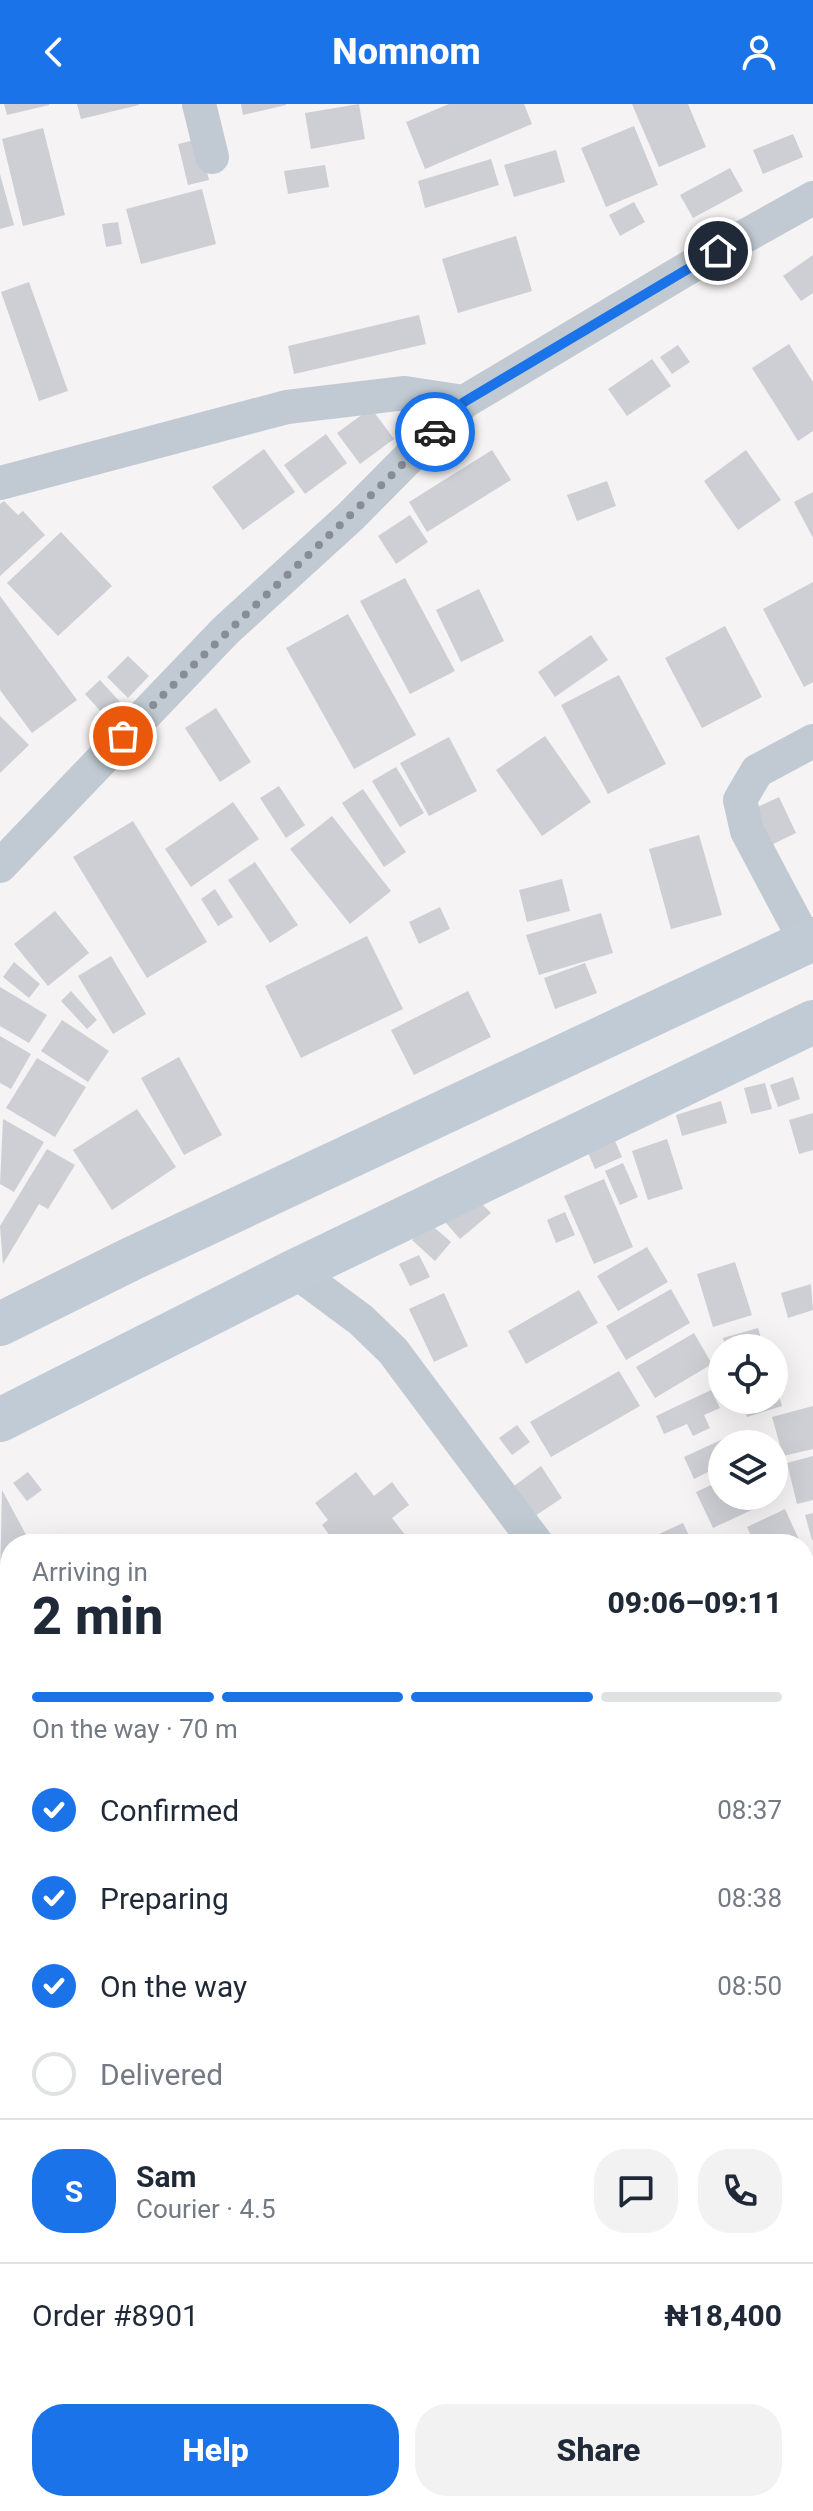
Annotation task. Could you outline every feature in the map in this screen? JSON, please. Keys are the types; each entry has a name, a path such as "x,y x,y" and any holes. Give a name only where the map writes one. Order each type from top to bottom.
{"street":[{"path":"199,104 212,157"},
{"path":"0,866 226,630 350,517 464,402 695,264 813,198"},
{"path":"0,483 287,407 405,393 464,402"},
{"path":"0,1324 131,1259 809,941 747,831 740,800 757,771 813,741"},
{"path":"0,1420 295,1271 812,1026"},
{"path":"295,1271 361,1320 393,1351 530,1534"}],"building":[{"path":"4,104 49,104 49,105 7,115"},
{"path":"77,104 139,104 139,105 81,119"},
{"path":"241,104 286,104 286,105 243,115"},
{"path":"359,104 365,139 311,149 305,113"},
{"path":"449,104 524,104 532,124 425,169 406,122"},
{"path":"632,104 688,104 706,147 659,167"},
{"path":"634,126 658,185 606,207 581,148"},
{"path":"43,128 65,215 23,226 2,139"},
{"path":"793,134 803,157 763,174 753,150"},
{"path":"199,139 209,180 188,185 178,144"},
{"path":"556,150 565,182 514,197 504,165"},
{"path":"491,159 499,185 425,208 418,181"},
{"path":"325,165 329,187 288,194 284,171"},
{"path":"730,168 743,191 693,218 680,195"},
{"path":"0,174 14,225 0,229"},
{"path":"202,189 216,244 141,264 126,209"},
{"path":"634,202 645,222 620,236 609,215"},
{"path":"118,222 122,244 106,247 102,224"},
{"path":"516,236 532,291 458,313 442,259"},
{"path":"813,255 813,293 801,301 783,276"},
{"path":"29,282 68,391 39,401 1,292"},
{"path":"419,315 426,344 294,374 288,346"},
{"path":"789,344 813,382 813,431 798,441 752,368"},
{"path":"678,345 690,362 672,374 660,357"},
{"path":"652,359 671,386 627,416 608,389"},
{"path":"371,408 394,439 360,464 337,433"},
{"path":"326,434 347,463 305,494 284,465"},
{"path":"264,449 295,492 243,530 212,487"},
{"path":"492,450 511,480 427,532 409,502"},
{"path":"746,450 781,500 738,530 704,481"},
{"path":"607,481 616,506 577,521 567,495"},
{"path":"813,492 813,538 794,502"},
{"path":"4,501 18,515 23,511 45,535 0,576 0,504"},
{"path":"410,515 428,542 396,564 378,536"},
{"path":"61,532 112,586 58,636 7,583"},
{"path":"405,578 455,671 410,694 360,601"},
{"path":"813,582 813,682 804,687 763,609"},
{"path":"479,589 504,641 461,662 436,610"},
{"path":"0,596 77,700 32,733 0,690"},
{"path":"348,614 416,735 354,769 286,648"},
{"path":"725,626 762,697 702,728 665,658"},
{"path":"591,635 608,660 555,697 538,672"},
{"path":"128,656 149,676 128,698 107,677"},
{"path":"619,675 666,764 608,794 561,705"},
{"path":"100,680 120,702 104,715 85,694"},
{"path":"216,708 251,762 220,782 185,728"},
{"path":"0,716 29,745 0,773"},
{"path":"545,736 591,802 542,836 496,770"},
{"path":"449,737 477,791 429,816 400,763"},
{"path":"396,767 424,813 400,827 372,781"},
{"path":"279,786 305,825 286,838 260,798"},
{"path":"363,789 406,852 384,867 342,803"},
{"path":"779,797 796,833 767,847 749,811"},
{"path":"233,802 259,839 191,887 165,849"},
{"path":"332,816 391,891 350,924 290,849"},
{"path":"133,821 207,942 147,978 73,857"},
{"path":"699,835 722,915 671,929 649,849"},
{"path":"255,862 298,925 270,943 228,880"},
{"path":"562,879 570,911 527,922 519,890"},
{"path":"215,889 233,917 218,926 201,899"},
{"path":"440,907 450,929 419,944 409,922"},
{"path":"55,911 89,953 48,986 14,944"},
{"path":"601,913 613,953 539,975 526,935"},
{"path":"367,936 403,1009 301,1058 265,986"},
{"path":"111,956 146,1014 113,1034 78,976"},
{"path":"14,962 40,984 29,998 3,977"},
{"path":"585,963 597,993 555,1009 544,978"},
{"path":"0,987 47,1015 29,1043 0,1026"},
{"path":"71,991 97,1020 87,1029 61,1001"},
{"path":"468,991 491,1037 414,1075 391,1030"},
{"path":"62,1020 109,1051 88,1082 41,1051"},
{"path":"0,1036 31,1054 11,1089 0,1083"},
{"path":"179,1057 222,1135 184,1155 141,1078"},
{"path":"37,1058 86,1087 55,1137 6,1108"},
{"path":"793,1077 800,1099 778,1107 770,1085"},
{"path":"765,1083 772,1109 751,1114 744,1088"},
{"path":"721,1101 727,1123 682,1136 676,1115"},
{"path":"137,1109 176,1167 112,1210 73,1150"},
{"path":"813,1113 813,1150 799,1154 789,1120"},
{"path":"3,1119 44,1142 14,1192 0,1184"},
{"path":"612,1134 622,1157 595,1169 585,1146"},
{"path":"667,1139 683,1189 648,1200 632,1151"},
{"path":"47,1149 75,1165 48,1209 39,1204 3,1264 0,1226"},
{"path":"623,1163 638,1197 620,1205 605,1171"},
{"path":"604,1179 633,1247 594,1264 564,1196"},
{"path":"471,1193 491,1213 460,1239 439,1215"},
{"path":"565,1212 575,1235 556,1243 547,1220"},
{"path":"428,1222 451,1242 435,1261 412,1240"},
{"path":"647,1247 668,1282 618,1311 597,1276"},
{"path":"419,1255 430,1277 410,1286 399,1264"},
{"path":"735,1262 752,1315 713,1327 697,1274"},
{"path":"811,1284 813,1310 788,1318 781,1293"},
{"path":"671,1289 690,1323 626,1360 606,1326"},
{"path":"579,1290 598,1323 526,1364 508,1331"},
{"path":"444,1293 468,1346 434,1362 409,1309"},
{"path":"758,1328 760,1334 737,1334"},
{"path":"694,1333 708,1357 708,1366 655,1398 636,1367"},
{"path":"619,1371 640,1406 551,1457 530,1422"},
{"path":"708,1391 708,1413 704,1415 710,1428 693,1436 687,1424 664,1434 656,1416"},
{"path":"813,1406 813,1449 788,1455 788,1430 776,1430 772,1417"},
{"path":"517,1425 530,1442 512,1455 499,1438"},
{"path":"708,1446 708,1472 694,1479 684,1457"},
{"path":"813,1456 813,1500 797,1504 788,1463"},
{"path":"541,1466 562,1498 535,1516 514,1486"},
{"path":"28,1472 42,1490 27,1501 13,1483"},
{"path":"356,1472 374,1496 392,1482 409,1505 392,1518 404,1534 329,1534 322,1525 328,1520 315,1503"},
{"path":"708,1486 708,1510 751,1510 713,1528 696,1492"},
{"path":"2,1490 26,1534 1,1534"},
{"path":"785,1510 796,1534 750,1534 747,1527"},
{"path":"813,1513 813,1534 810,1534 805,1515"},
{"path":"683,1523 688,1534 659,1534"}],"way so far":[{"path":"123,736 226,630 350,517 435,432"}],"route":[{"path":"435,432 464,402 718,251"}]}
